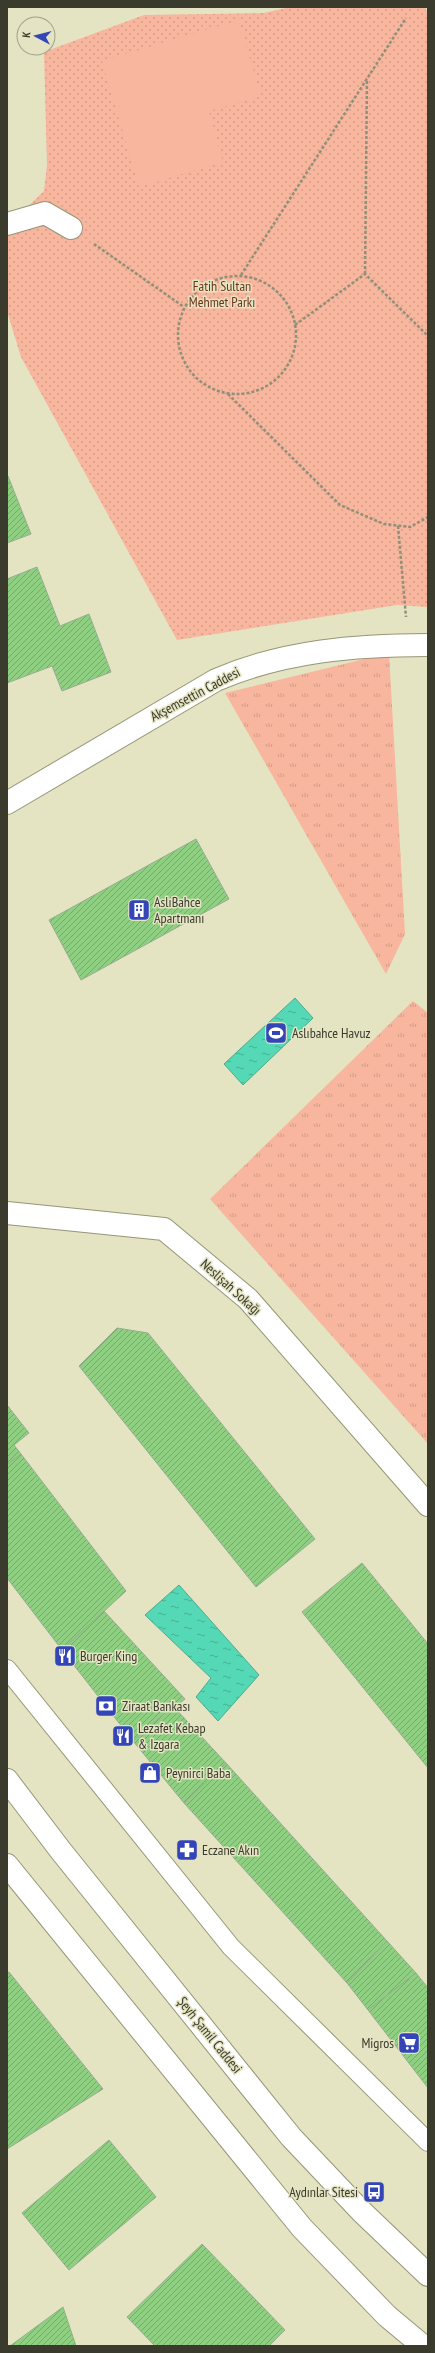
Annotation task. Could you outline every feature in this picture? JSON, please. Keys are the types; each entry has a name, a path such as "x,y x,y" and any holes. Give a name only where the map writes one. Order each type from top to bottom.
{"street":[{"path":"7,224 45,213 71,228"},
{"name":"Akşemsettin Caddesi","path":"7,803 216,680 245,667 290,655 374,646 418,645"},
{"name":"Neslişah Sokağı","path":"7,1213 164,1229 248,1299 428,1505"},
{"name":"Şeyh Şamil Caddesi","path":"7,1780 61,1851 291,2137 361,2211 428,2275"},
{"path":"7,1865 302,2228 387,2316 423,2346"}],"lane":[{"path":"7,1669 231,1947 428,2142"}],"path":[{"path":"241,275 406,18"},
{"path":"367,79 365,274 428,336"},
{"path":"71,228 184,307"},
{"path":"295,325 365,274"},
{"path":"228,394 250,393 270,384 286,368 295,347 295,325 285,300 266,283 241,275 218,278 198,289 184,307 177,334 183,362 202,383 228,394 340,505 384,524 398,526 410,527 428,517"},
{"path":"398,526 418,645"}],"green space":[{"name":"Fatih Sultan Mehmet Parkı","path":"290,7 425,7 428,14 428,607 397,605 177,640 21,357 7,311 7,227 44,191 47,165 44,56 56,56 56,48 144,15 264,13"},
{"path":"239,20 261,96 209,111 223,162 139,187 102,61"},
{"path":"389,653 405,934 386,974 225,693"},
{"path":"413,1001 428,1013 428,1444 210,1199"}],"water":[{"name":"Aslıbahce Havuz","path":"295,998 313,1018 243,1085 224,1064"},
{"path":"179,1585 259,1675 218,1721 196,1697 211,1678 145,1615"}],"building":[{"path":"8,476 31,534 7,543 7,477"},
{"path":"37,567 60,626 89,614 111,672 62,691 52,666 7,683 7,579"},
{"name":"AslıBahce Apartmanı","path":"196,839 229,899 81,980 49,920"},
{"path":"117,1328 148,1333 315,1539 256,1587 79,1366"},
{"path":"7,1405 29,1433 14,1445 21,1454 7,1465"},
{"path":"21,1454 126,1591 62,1650 7,1578 7,1465"},
{"path":"362,1563 428,1644 428,1768 302,1612"},
{"path":"104,1611 185,1699 133,1741 62,1650"},
{"path":"173,1706 226,1763 184,1803 133,1741"},
{"path":"226,1763 387,1941 347,1983 184,1803"},
{"path":"387,1941 416,1973 368,2010 347,1983"},
{"path":"9,1972 103,2089 7,2149 7,1973"},
{"path":"416,1973 428,1988 428,2088 368,2010"},
{"path":"109,2140 156,2197 69,2270 22,2213"},
{"path":"202,2244 285,2330 269,2346 155,2346 127,2317"},
{"path":"63,2307 76,2346 10,2346"}],"place":[{"name":"AslıBahce Apartmanı","path":"139,910"},
{"name":"Aslıbahce Havuz","path":"276,1033"},
{"name":"Burger King","path":"65,1656"},
{"name":"Ziraat Bankası","path":"106,1706"},
{"name":"Lezafet Kebap & Izgara","path":"123,1736"},
{"name":"Peynirci Baba","path":"150,1773"},
{"name":"Eczane Akın","path":"187,1850"},
{"name":"Migros","path":"409,2043"},
{"name":"Aydınlar Sitesi","path":"374,2192"}]}
